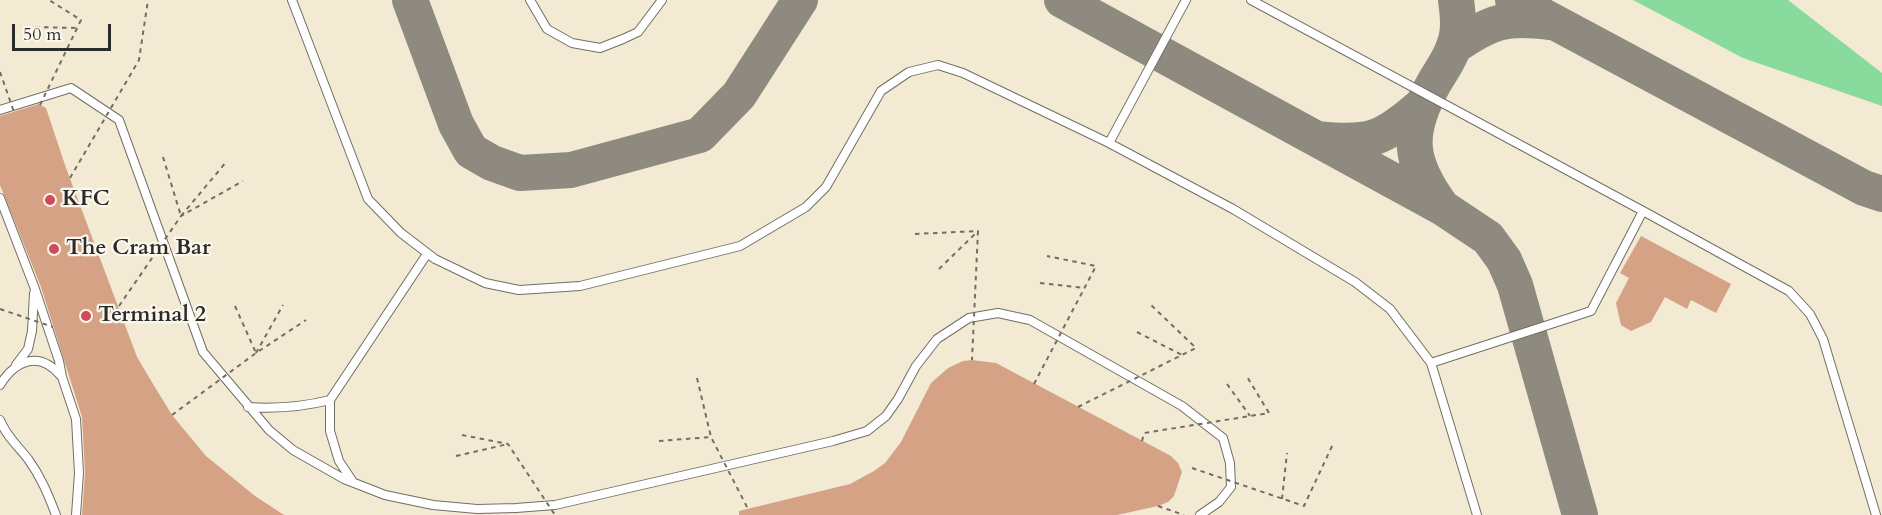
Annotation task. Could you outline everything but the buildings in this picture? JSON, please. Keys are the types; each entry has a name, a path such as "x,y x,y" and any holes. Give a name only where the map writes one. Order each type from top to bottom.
{"lane":[{"path":"292,0 368,199 400,233 427,254 484,283 519,290 580,286 740,246 806,207 826,187 881,91 909,72 938,65 963,73 1109,143 1233,209 1355,282 1390,309 1431,363 1477,515"},
{"path":"530,0 547,29 572,43 600,48 638,32 662,0"},
{"path":"1109,143 1186,0"},
{"path":"1251,0 1789,291 1810,314 1823,339 1876,515"},
{"path":"0,110 71,87 119,120 203,352 269,430 293,450 353,482 385,495 433,505 477,509 555,505 833,441 867,431 886,416 916,366 937,339 969,318 998,313 1030,320 1182,406 1223,438 1230,463 1231,487 1219,502 1200,515"},
{"path":"0,198 35,289 76,419 79,472 76,515"},
{"path":"1431,363 1591,311 1643,211"},
{"path":"353,482 339,461 330,431 330,400 427,254"},
{"path":"0,385 28,349 32,331 35,289"},
{"path":"16,365 31,361 42,362 53,367 62,377"},
{"path":"248,407 304,406 330,400"},
{"path":"0,420 5,432 46,486 56,515"}],"path":[{"path":"40,105 81,20 49,0"},
{"path":"70,178 140,60 148,0"},
{"path":"35,27 77,28"},
{"path":"0,72 14,112"},
{"path":"163,157 181,216"},
{"path":"119,306 181,216 227,161"},
{"path":"181,216 243,181"},
{"path":"915,234 978,231"},
{"path":"939,269 978,231"},
{"path":"972,360 978,231"},
{"path":"1034,384 1096,266 1047,256"},
{"path":"1040,283 1084,288"},
{"path":"256,353 283,305"},
{"path":"1078,407 1196,348 1151,305"},
{"path":"235,306 256,353"},
{"path":"0,309 52,327"},
{"path":"172,415 256,353 306,320"},
{"path":"1137,332 1182,355"},
{"path":"1142,441 1143,433 1269,413 1246,375"},
{"path":"697,378 711,437 748,509"},
{"path":"1227,384 1250,416"},
{"path":"462,435 508,444 555,515"},
{"path":"659,441 711,437"},
{"path":"456,456 508,444"},
{"path":"1192,468 1304,506 1333,444"},
{"path":"1282,499 1287,453"},
{"path":"1158,506 1184,515"}],"green space":[{"path":"1633,0 1788,0 1882,73 1882,106 1743,58"}],"taxiway":[{"path":"410,0 456,124 471,151 492,163 520,173 571,170 700,135 739,95 800,0"},
{"path":"1062,0 1443,208 1488,238 1504,260 1515,285 1580,515"},
{"path":"1442,207 1422,175 1417,161 1415,132 1425,101 1450,56 1456,40 1458,23 1456,0"},
{"path":"1513,0 1864,188 1882,194"},
{"path":"1455,46 1478,31 1499,23 1521,20 1549,22"},
{"path":"1319,139 1351,141 1374,137 1396,126 1421,106"}],"place":[{"name":"KFC","path":"50,200"},
{"name":"The Cram Bar","path":"54,249"},
{"name":"Terminal 2","path":"86,316"}]}
